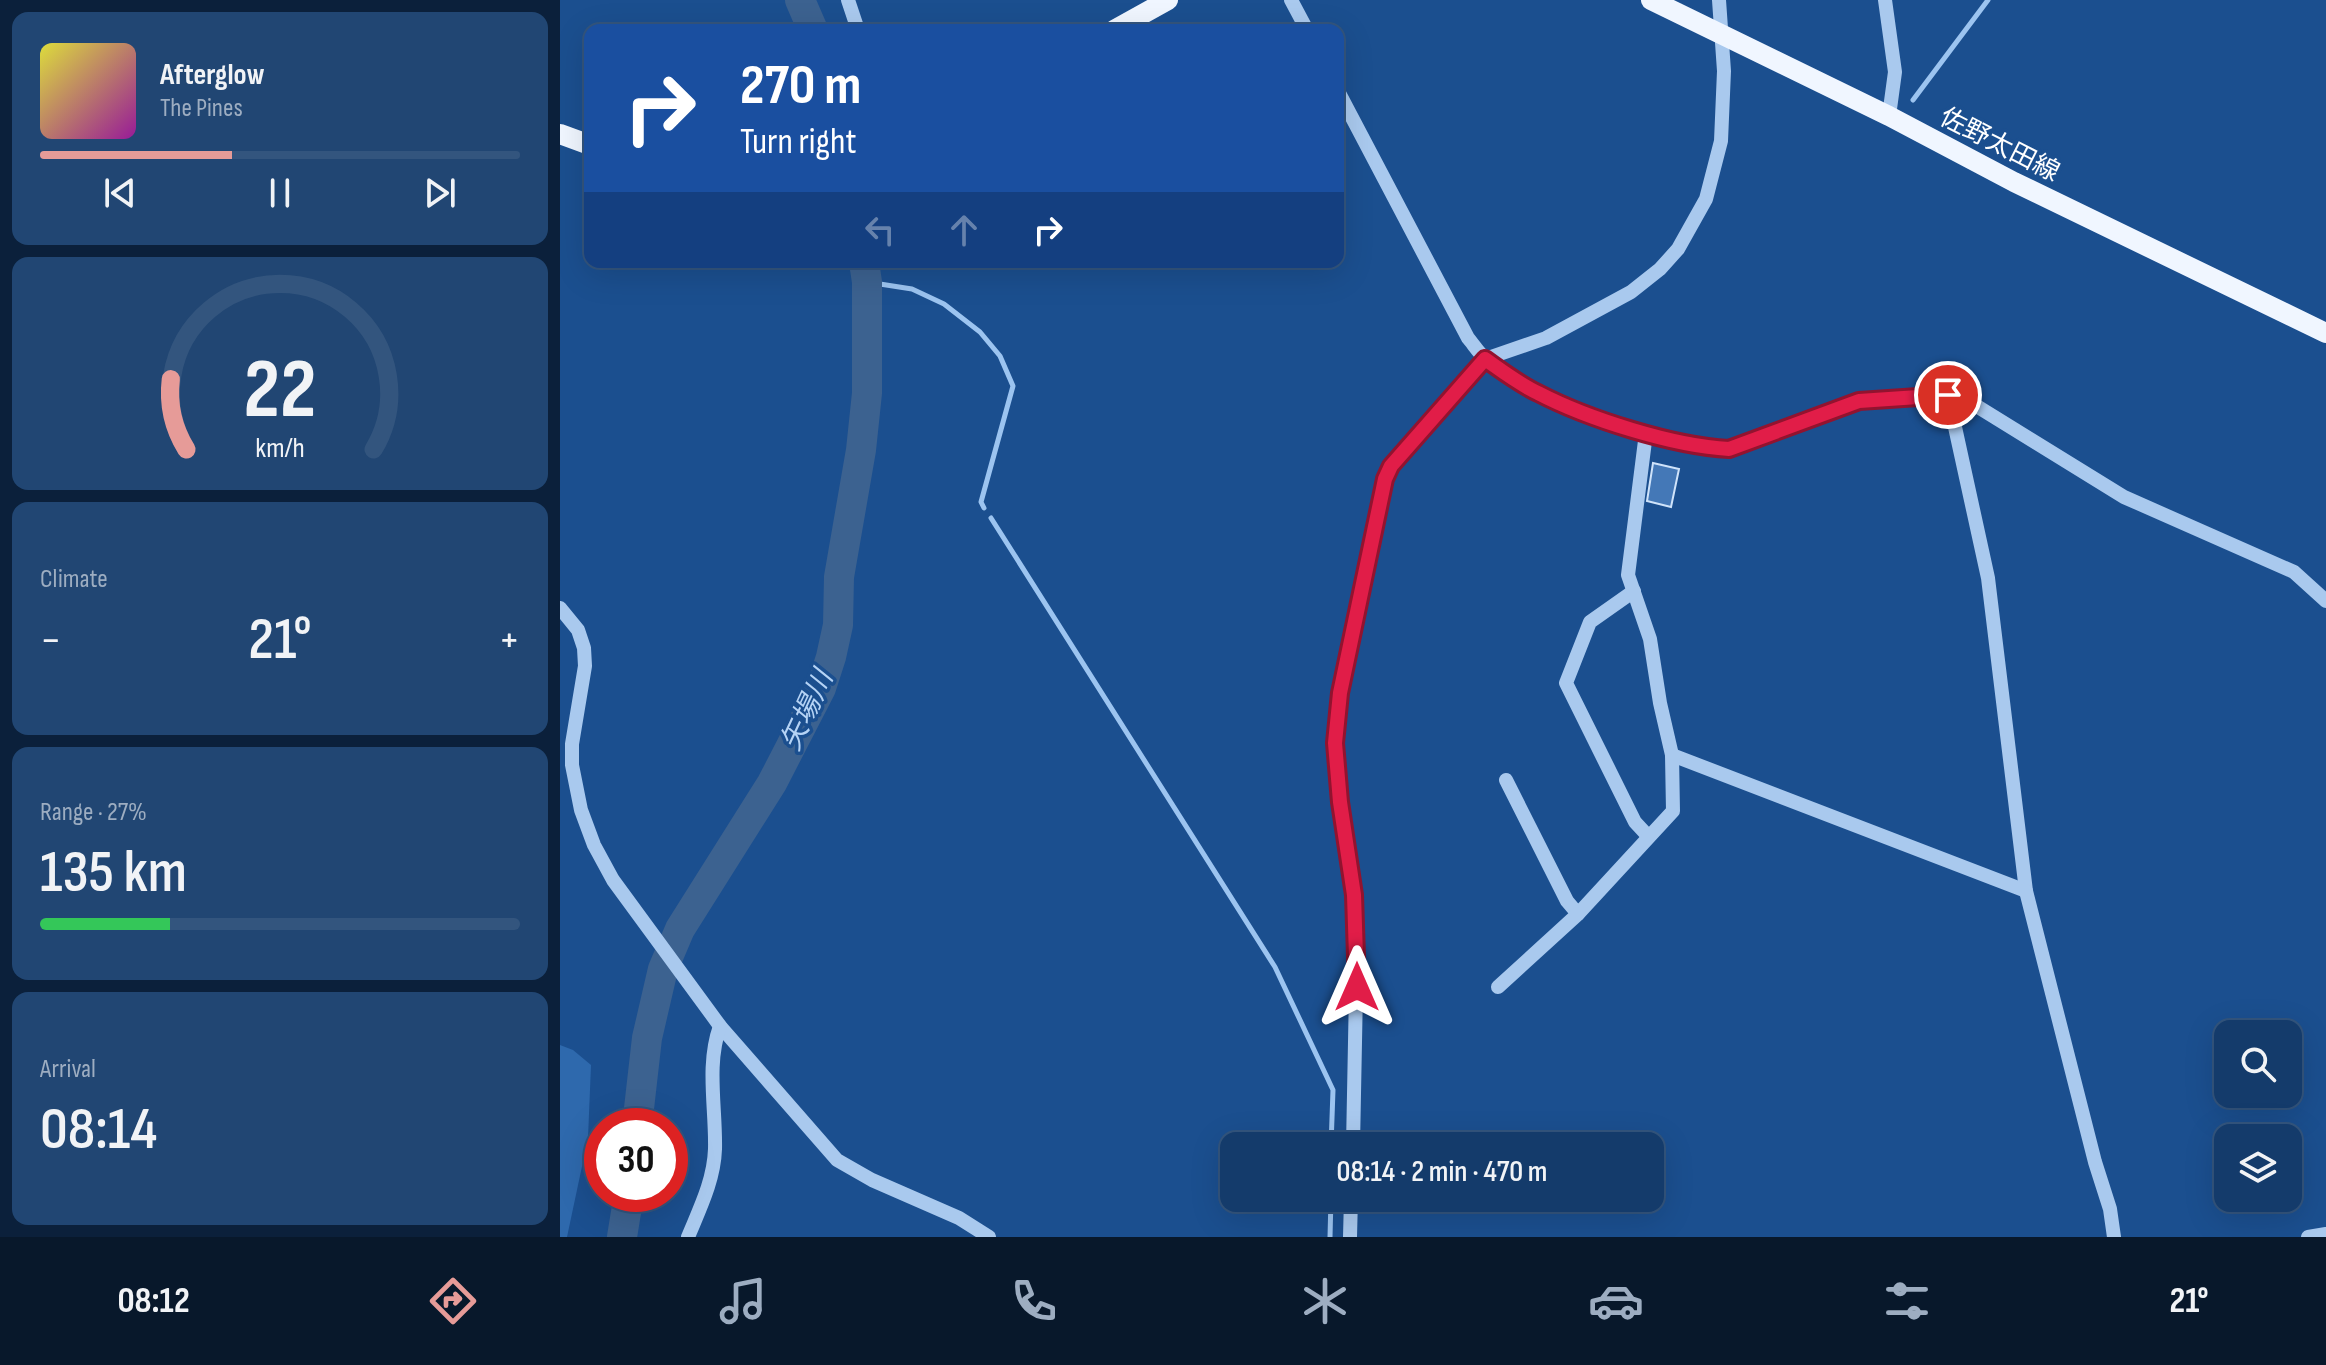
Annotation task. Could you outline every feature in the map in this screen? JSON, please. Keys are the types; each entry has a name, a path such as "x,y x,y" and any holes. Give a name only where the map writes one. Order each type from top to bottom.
{"main road":[{"path":"1125,24 1168,0"},
{"name":"佐野太田線","path":"1651,0 1889,116 2014,182 2326,333"},
{"path":"560,134 584,143"}],"street":[{"path":"848,0 856,24"},
{"path":"1291,0 1304,24"},
{"path":"1353,1132 1357,938 1336,768 1340,693 1385,479 1391,466 1485,359 1546,338 1631,292 1660,269 1678,249 1706,199 1718,160 1724,71 1719,0"},
{"path":"1885,0 1895,72 1889,116"},
{"path":"1344,102 1468,338 1485,359 1538,394 1646,433 1709,448 1729,449 1859,401 1948,395 1962,397 2124,497 2294,572 2326,601"},
{"path":"1948,395 1988,578 2026,891 2092,1153 2110,1209 2114,1237"},
{"path":"1498,987 1578,914 1673,811 1672,755 1650,639 1628,575 1646,433"},
{"path":"1634,591 1590,622 1566,683 1635,822 1648,836"},
{"path":"560,608 578,630 584,648 572,765 581,810 594,845 613,880 720,1026 837,1160 872,1180 959,1218 989,1237"},
{"path":"1672,755 2026,891"},
{"path":"1506,780 1567,901 1578,914"},
{"path":"688,1237 713,1170 712,1056 720,1026"},
{"path":"1350,1237 1351,1212"},
{"path":"2308,1237 2326,1234"}],"shaded area":[{"path":"560,1045 573,1050 591,1065 589,1108 584,1108 584,1157 567,1237 560,1237"}],"building":[{"path":"1653,463 1679,469 1671,507 1647,501"}],"waterway":[{"name":"矢場川","path":"800,0 810,24"},
{"path":"1913,100 1988,0"},
{"name":"矢場川","path":"639,1108 647,1038 663,969 680,929 772,783 821,688 831,657 838,625 839,577 861,450 867,393 865,268"},
{"path":"867,282 912,289 944,304 980,332 1000,356 1013,386 981,502 984,508"},
{"path":"991,518 1275,967 1333,1090 1332,1132"},
{"name":"矢場川","path":"622,1237 626,1212"},
{"path":"1330,1237 1331,1212"}],"route":[{"path":"1357,987 1354,895 1335,743 1349,645 1385,479 1391,466 1485,359 1538,394 1574,409 1646,433 1709,448 1729,449 1859,401 1948,395"}]}
